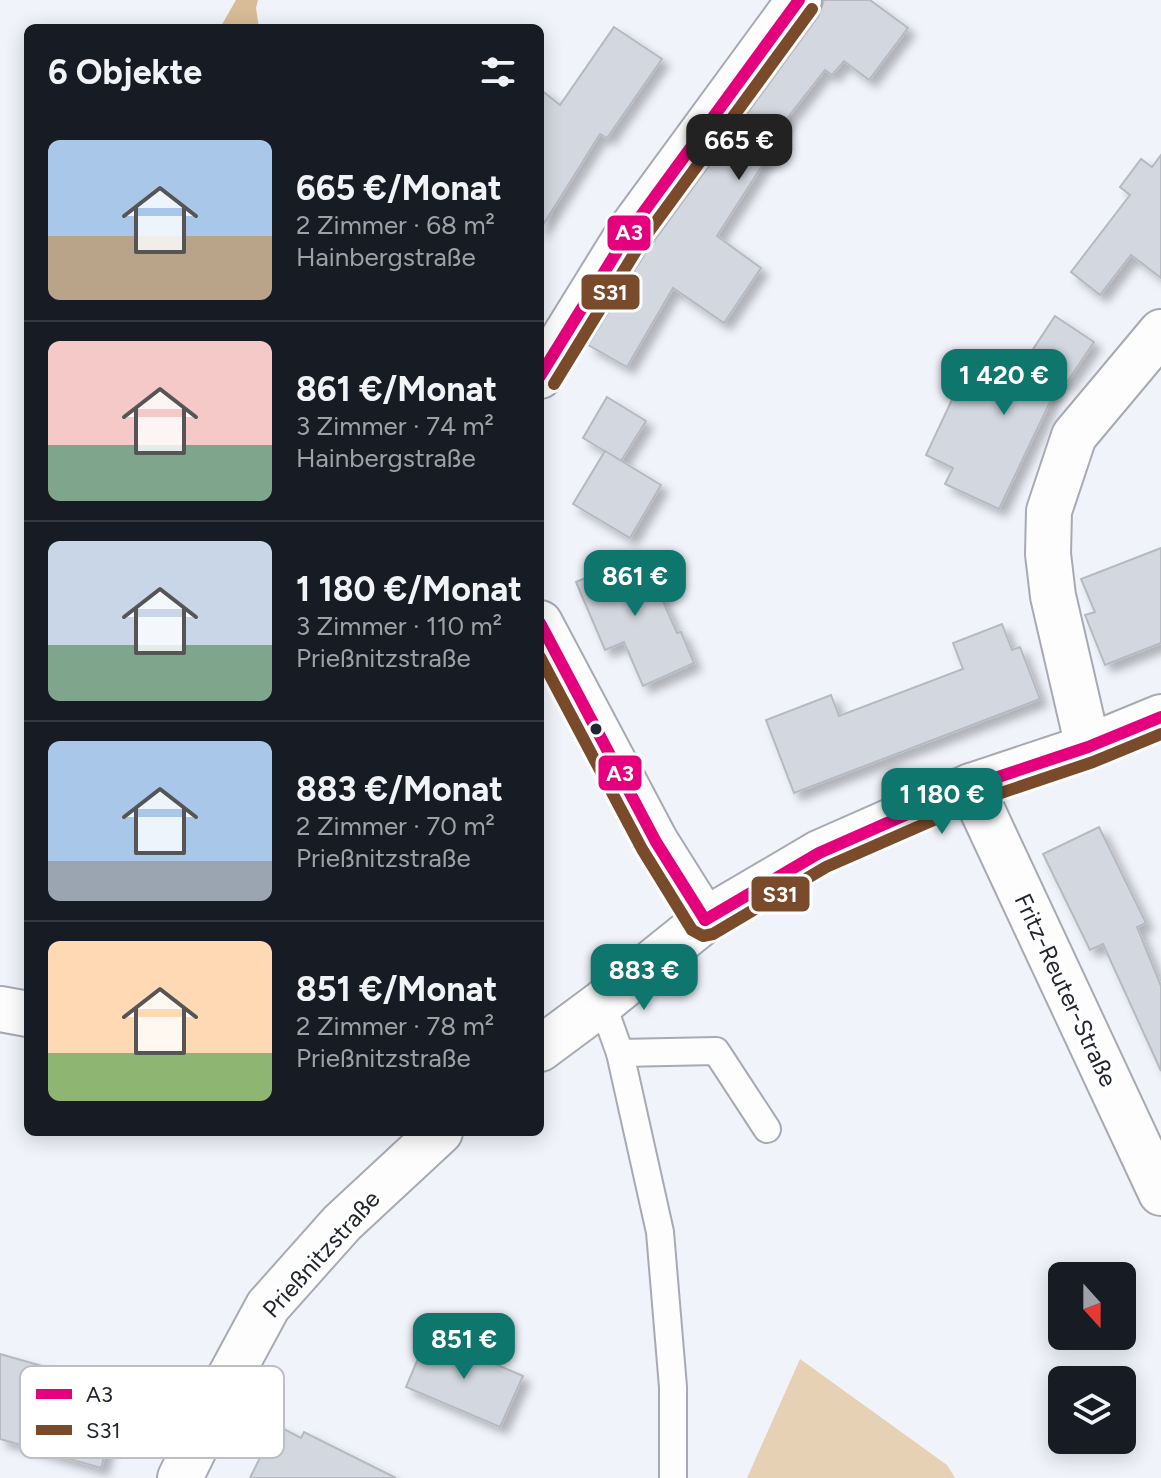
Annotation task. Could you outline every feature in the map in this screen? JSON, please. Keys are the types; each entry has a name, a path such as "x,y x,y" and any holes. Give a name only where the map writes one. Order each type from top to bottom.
{"street":[{"path":"544,370 629,232 799,0"},
{"path":"1088,747 1053,596 1048,554 1049,511 1074,436 1161,332"},
{"path":"544,631 656,842 705,920"},
{"path":"544,1046 705,920 819,853 971,786 1088,747 1161,717"},
{"name":"Fritz-Reuter-Straße","path":"971,786 1161,1193"},
{"path":"0,1009 24,1013"},
{"name":"Prießnitzstraße","path":"236,1366 268,1306 342,1223 436,1136"},
{"name":"Prießnitzstraße","path":"180,1478 190,1458"}],"lane":[{"path":"602,1003 620,1053 660,1232 673,1387 673,1478"},
{"path":"620,1053 716,1051 767,1129"}],"shaded area":[{"path":"236,0 258,0 258,24 222,24"},
{"path":"800,1359 947,1465 955,1478 747,1478"}],"building":[{"path":"824,0 870,0 908,28 869,80 844,61 832,75 825,70 770,140 776,144 717,236 761,268 724,323 673,288 627,367 588,345 646,252 819,15"},
{"path":"614,27 662,59 607,138 600,134 544,224 544,92 560,105"},
{"path":"1161,155 1161,278 1131,255 1100,295 1071,272 1130,195 1120,187 1141,159 1152,167"},
{"path":"1055,316 1094,342 1065,385 1060,381 999,509 945,484 953,468 926,455 964,374 1004,393"},
{"path":"607,397 646,421 621,461 583,438"},
{"path":"605,451 661,485 630,538 573,504"},
{"path":"1161,548 1161,643 1105,665 1085,615 1095,612 1081,579"},
{"path":"642,553 677,633 681,632 694,663 643,686 624,642 605,650 576,582"},
{"path":"1002,624 1012,650 1020,647 1040,699 794,793 766,720 831,695 839,716 963,669 953,643"},
{"path":"1099,827 1146,923 1137,927 1161,986 1161,1071 1103,944 1090,950 1043,854"},
{"path":"428,1335 523,1376 500,1427 406,1387"},
{"path":"0,1354 42,1366 20,1366 20,1445 0,1439"},
{"path":"284,1429 301,1438 304,1432 396,1478 250,1478 260,1458 284,1458"},
{"path":"66,1458 104,1458 101,1468"}],"transit line":[{"name":"A3","path":"544,370 629,232 799,0"},
{"name":"S31","path":"554,384 642,241 812,9"},
{"name":"A3","path":"544,631 656,842 705,920"},
{"name":"S31","path":"544,665 642,849 692,930 703,936 713,934 826,867 977,801 1093,762 1161,734"},
{"name":"A3","path":"705,920 819,853 971,786 1088,747 1161,717"}]}
